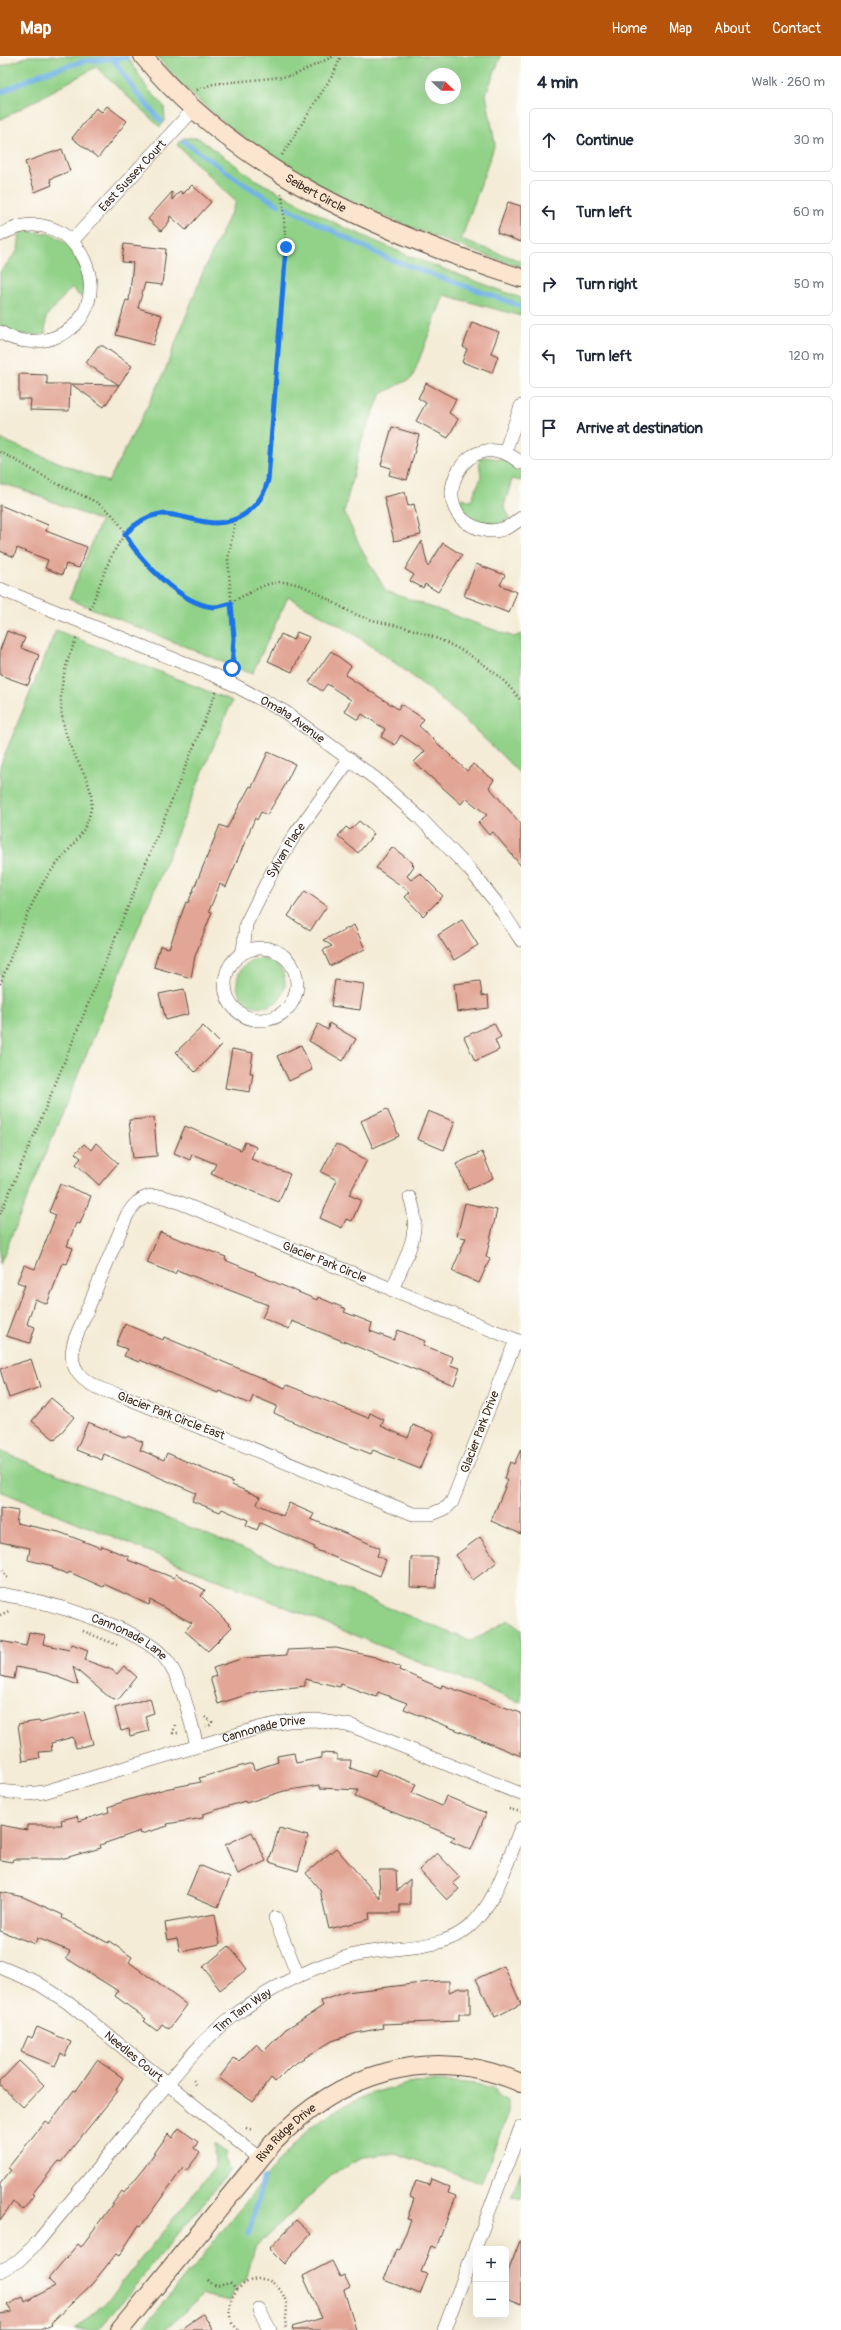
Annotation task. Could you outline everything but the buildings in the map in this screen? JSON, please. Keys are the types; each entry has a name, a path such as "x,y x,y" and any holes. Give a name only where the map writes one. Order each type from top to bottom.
{"street":[{"name":"Seibert Circle","path":"143,56 193,110 251,155 312,191 406,236 521,278"},
{"name":"East Sussex Court","path":"72,241 193,110"},
{"path":"0,235 18,227 37,226 56,230 72,241 83,256 90,279 87,302 78,319 64,332 38,342 18,340 0,332"},
{"path":"505,452 521,406"},
{"path":"521,462 505,452 487,451 477,453 465,461 456,472 453,481 453,500 456,509 468,523 486,531 506,529 521,518"},
{"name":"Omaha Avenue","path":"0,589 221,678 275,705 350,759 401,800 449,847 488,892 521,940"},
{"name":"Sylvan Place","path":"244,952 246,924 270,874 296,833 350,759"},
{"path":"256,948 276,951 287,958 294,970 297,982 296,996 289,1007 278,1017 270,1020 254,1020 239,1014 229,1002 224,986 227,970 237,957 244,952 256,948"},
{"name":"Glacier Park Circle","path":"131,1209 136,1202 144,1197 167,1197 519,1341"},
{"path":"392,1290 415,1233 415,1216 410,1198"},
{"name":"Glacier Park Circle East","path":"131,1209 73,1345 75,1368 86,1382 101,1390 120,1395 413,1514 432,1514"},
{"name":"Glacier Park Drive","path":"432,1514 446,1508 457,1494 466,1466 519,1341"},
{"name":"Cannonade Lane","path":"0,1594 63,1608 105,1623 147,1643 167,1660 176,1675 197,1746"},
{"name":"Cannonade Drive","path":"0,1791 28,1794 44,1792 197,1746 289,1721 325,1721 371,1732 521,1794"},
{"name":"Tim Tam Way","path":"0,2271 18,2261 33,2248 167,2084 199,2047 220,2027 269,1991 298,1976 355,1955 440,1942 469,1928 485,1910 494,1894 521,1828"},
{"path":"274,1918 298,1976"},
{"name":"Needles Court","path":"0,1967 36,1982 58,1996 260,2159"},
{"name":"Riva Ridge Drive","path":"120,2330 286,2128 312,2107 342,2089 374,2075 396,2069 440,2065 482,2069 521,2083"},
{"path":"444,2330 521,2127"},
{"path":"259,2310 270,2330"}],"path":[{"path":"196,90 213,84 292,76 334,56"},
{"path":"278,161 334,73 341,56"},
{"path":"90,609 114,554 125,534 140,521 158,515 178,515 214,523 236,520 248,513 264,494 268,480 286,247 282,192"},
{"path":"0,452 52,481 101,504 115,518 138,552 176,591 208,606 219,607 231,603 268,584 283,582 298,586 353,613 424,634 462,651 490,669 521,701"},
{"path":"232,668 234,638 228,559 235,522"},
{"path":"0,984 42,884 54,867 76,843 91,808 92,800 87,780 67,739 61,717 64,674 77,637"},
{"path":"0,1214 38,1126 221,678"},
{"path":"0,1615 7,1611 13,1612"},
{"path":"75,1628 122,1647"},
{"path":"173,1733 175,1722"},
{"path":"509,1809 521,1812"},
{"path":"208,2280 214,2286 219,2287 230,2283 237,2289"}],"green space":[{"path":"29,56 127,56 147,88 164,106 165,121 160,127 96,67 0,120 0,67"},
{"path":"157,56 501,56 486,94 495,144 461,240 521,261 521,267 421,231 371,210 323,187 276,160 233,129 193,95"},
{"path":"183,138 198,138 256,180 339,225 409,256 521,298 521,316 444,295 412,378 381,394 360,445 344,512 364,554 386,591 514,637 521,634 521,775 458,714 390,659 341,626 288,597 252,674 69,599 101,521 21,489 0,483 0,439 108,482 162,378 203,272 236,202 177,145"},
{"path":"25,231 52,234 69,245 83,272 84,294 81,297 71,288 46,317 45,334 22,334 11,331 0,325 0,272 18,250 20,233"},
{"path":"483,457 503,460 521,470 521,481 512,479 504,506 510,518 496,524 489,524 475,519 469,515 460,503 462,498 471,501 481,477 479,460"},
{"path":"56,630 232,701 0,1264 0,766"},
{"path":"261,959 270,961 278,966 283,974 285,983 283,992 278,1000 270,1005 261,1007 252,1005 244,1000 239,992 237,983 239,974 244,966 252,961"},
{"path":"0,1451 471,1641 508,1620 521,1630 521,1703 0,1491"},
{"path":"432,2081 448,2081 480,2085 496,2089 495,2093 508,2101 508,2113 481,2183 395,2153 363,2157 332,2175 255,2247 246,2280 234,2290 230,2301 203,2295 164,2330 141,2330 277,2163 307,2131 331,2113 367,2095 392,2087"},
{"path":"214,2144 227,2153 224,2157 231,2170 100,2328 98,2330 75,2330 106,2302 215,2167"},
{"path":"521,2171 521,2199 512,2196"}],"waterway":[{"path":"0,93 40,74 85,61 127,58"},
{"path":"113,59 137,93 161,121"},
{"path":"183,141 244,184 279,205"},
{"path":"287,208 389,259 521,306"},
{"path":"249,2234 263,2179"}],"route":[{"path":"232,668 234,638 231,603 219,607 208,606 197,603 176,591 142,557 125,534 140,521 158,515 178,515 214,523 236,520 248,513 264,494 268,480 286,247"}]}
